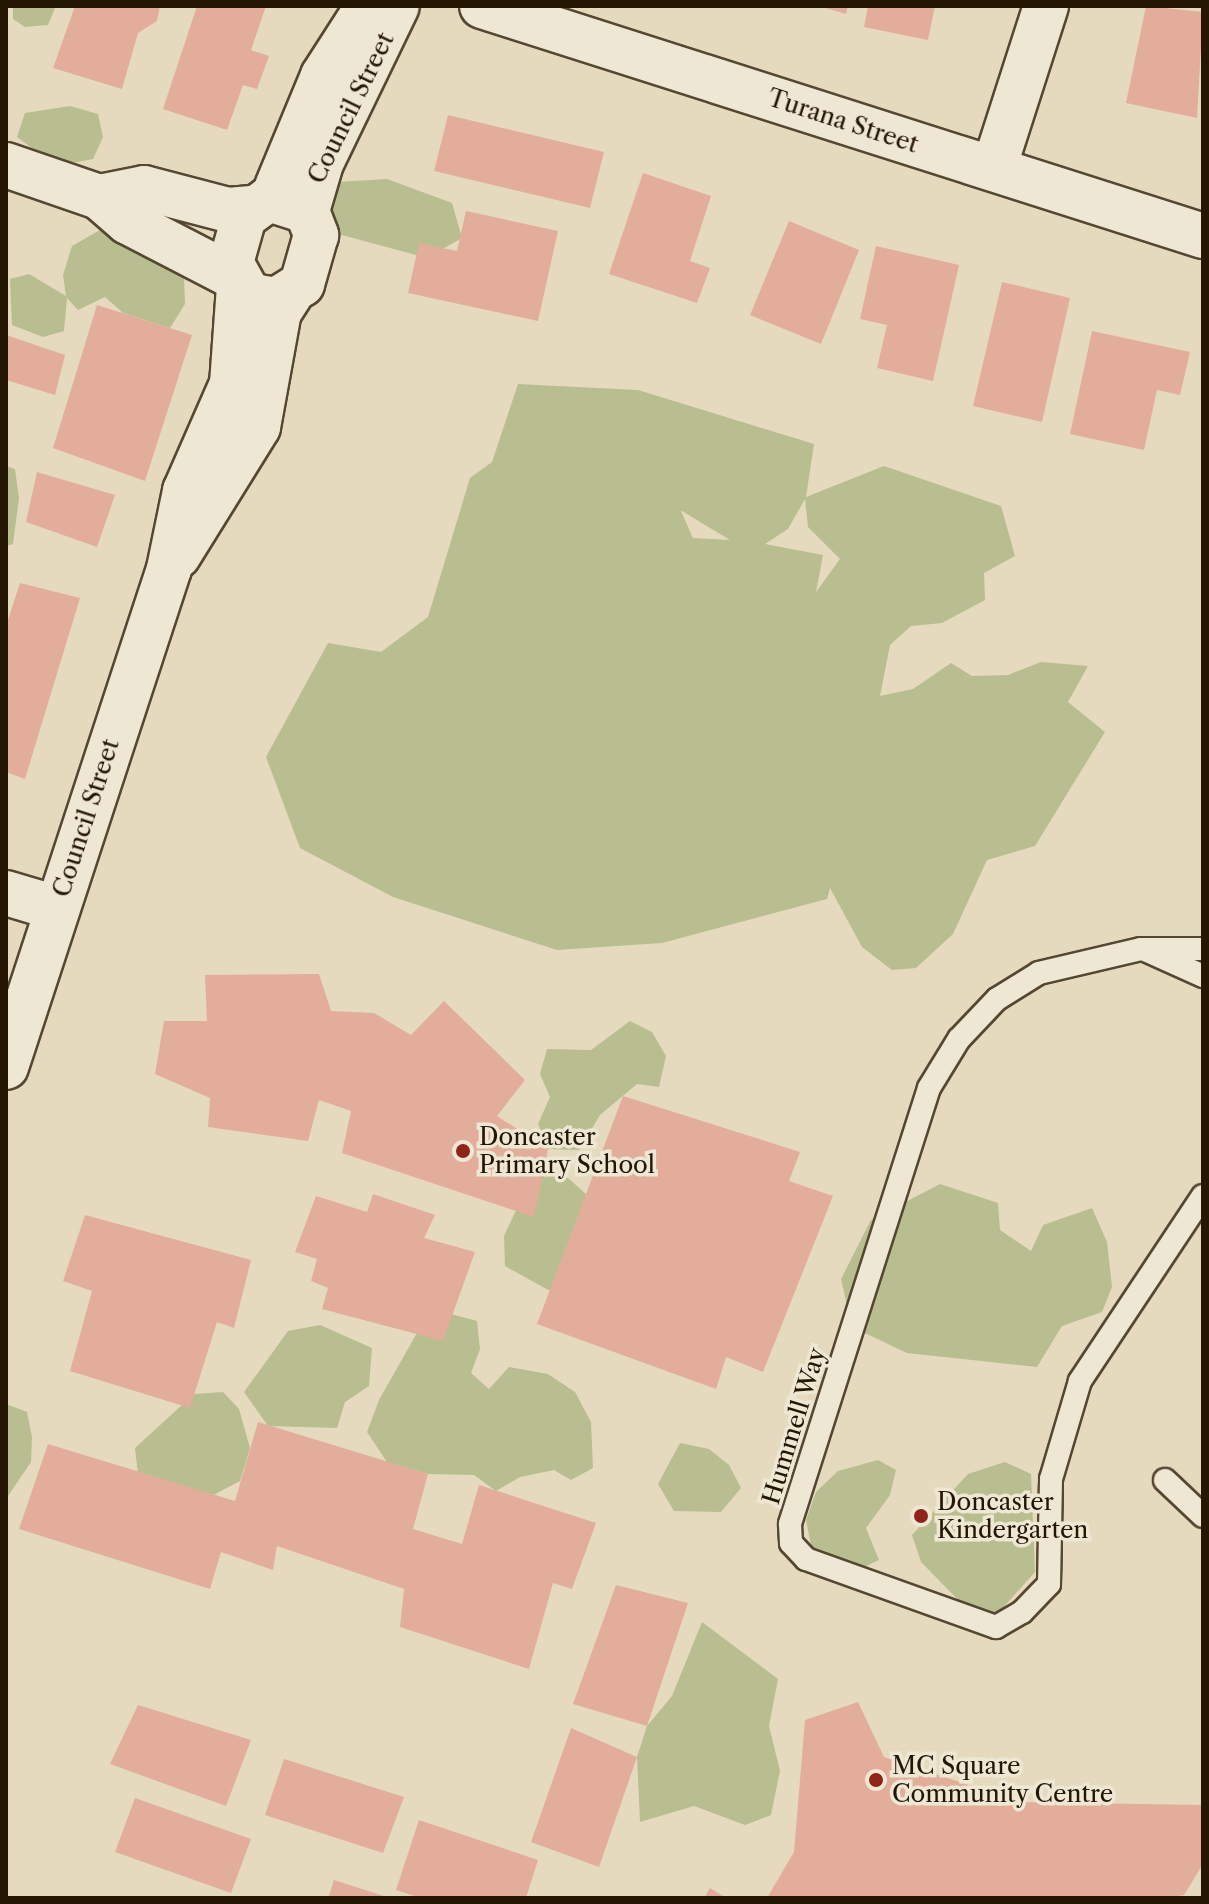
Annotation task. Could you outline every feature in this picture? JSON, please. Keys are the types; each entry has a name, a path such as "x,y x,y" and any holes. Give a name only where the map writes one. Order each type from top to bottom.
{"street":[{"name":"Council Street","path":"276,206 323,76 368,6"},
{"name":"Council Street","path":"276,206 321,163 397,6"},
{"name":"Turana Street","path":"482,6 1203,236"},
{"path":"994,168 1046,6"},
{"path":"6,165 99,197 128,222 236,281 262,300 290,295 314,250 276,206"},
{"path":"99,197 144,188 228,210 276,206"},
{"path":"236,281 234,246 276,206"},
{"name":"Council Street","path":"6,1067 169,569 198,451 232,384 236,281"},
{"name":"Council Street","path":"169,569 258,427 279,312 290,295"},
{"path":"6,893 56,908"}],"lane":[{"name":"Hummell Way","path":"1203,949 1141,949 1068,964 1017,987 959,1039 936,1075 799,1494 791,1543 806,1559 996,1627 1022,1612 1049,1584 1051,1479 1080,1381 1203,1196"},
{"path":"1141,949 1203,976"},
{"path":"1165,1480 1203,1516"}],"green space":[{"path":"13,6 56,6 48,25 25,27 13,19"},
{"path":"70,106 98,114 103,137 93,159 56,166 17,137 25,113"},
{"path":"387,179 452,203 462,238 427,258 331,232 322,209 337,182"},
{"path":"100,230 170,261 184,278 185,304 170,328 123,313 105,297 78,310 67,298 64,331 43,337 12,325 10,279 29,274 66,296 63,275 72,246"},
{"path":"518,384 638,390 814,444 806,497 884,466 1001,506 1015,556 984,573 985,600 942,623 911,626 890,645 880,696 913,689 951,663 972,676 1008,675 1041,662 1088,666 1068,702 1105,732 1035,846 987,860 953,934 916,968 892,970 862,947 830,888 827,899 662,943 557,950 393,897 300,848 266,757 328,643 381,652 428,617 470,478 492,462","holes":["805,499 808,527 840,559 816,592 823,555 765,544 788,529","682,511 730,540 693,538"]},
{"path":"6,466 15,469 19,498 13,544 6,546"},
{"path":"630,1021 652,1032 666,1056 659,1087 637,1084 600,1115 579,1150 548,1149 538,1124 550,1097 540,1074 547,1049 591,1050"},
{"path":"543,1174 568,1178 586,1194 580,1228 550,1291 505,1266 504,1236 524,1193"},
{"path":"940,1184 998,1203 1000,1230 1031,1251 1043,1225 1092,1208 1107,1242 1112,1287 1102,1312 1062,1326 1037,1367 907,1353 852,1327 841,1279 871,1220"},
{"path":"451,1314 477,1321 480,1349 471,1373 489,1389 509,1367 548,1374 575,1392 591,1422 593,1468 571,1480 554,1470 520,1477 496,1491 474,1475 428,1474 387,1462 367,1432 379,1400 426,1317"},
{"path":"320,1325 372,1348 369,1386 345,1402 337,1428 268,1426 244,1392 288,1331"},
{"path":"223,1392 239,1409 250,1448 240,1481 200,1502 139,1483 135,1448 194,1394"},
{"path":"6,1404 27,1412 32,1437 31,1462 6,1499"},
{"path":"680,1443 709,1449 729,1465 741,1488 721,1512 674,1511 658,1484"},
{"path":"878,1460 896,1470 890,1495 866,1528 879,1560 843,1577 813,1556 806,1520 816,1492 838,1471"},
{"path":"1005,1462 1031,1474 1035,1572 1000,1611 974,1616 921,1562 912,1535 968,1474"},
{"path":"702,1622 778,1679 769,1726 780,1771 771,1815 745,1825 694,1806 640,1822 637,1757 647,1726 672,1696"}],"building":[{"path":"75,6 160,6 157,21 138,33 122,89 53,68"},
{"path":"197,6 266,6 251,50 269,56 257,89 243,85 227,130 163,109"},
{"path":"819,6 848,6 846,14"},
{"path":"868,6 935,6 928,40 864,27"},
{"path":"1146,6 1203,12 1197,118 1126,103"},
{"path":"448,115 604,152 590,208 434,171"},
{"path":"643,173 711,196 690,261 710,268 697,303 609,274"},
{"path":"466,211 558,231 538,321 408,293 419,243 457,251"},
{"path":"789,221 859,250 821,344 750,315"},
{"path":"876,246 959,265 933,381 877,368 887,325 860,319"},
{"path":"1002,282 1070,298 1042,422 973,406"},
{"path":"97,305 192,335 145,481 53,448"},
{"path":"1092,331 1190,352 1180,395 1157,390 1144,450 1070,434"},
{"path":"6,335 65,355 55,395 6,380"},
{"path":"37,472 115,495 97,547 26,522"},
{"path":"20,583 80,598 25,779 6,772 6,626"},
{"path":"319,974 331,1011 374,1013 411,1035 444,1001 525,1080 497,1116 548,1149 534,1217 342,1153 351,1111 319,1100 308,1141 208,1127 210,1098 155,1074 164,1021 207,1021 205,975"},
{"path":"623,1096 800,1152 789,1181 833,1196 763,1372 726,1357 716,1389 537,1324"},
{"path":"373,1194 435,1215 424,1238 475,1252 443,1341 322,1309 328,1288 311,1281 317,1259 295,1252 316,1196 367,1212"},
{"path":"85,1215 251,1260 234,1328 217,1322 190,1408 70,1371 92,1291 63,1281"},
{"path":"258,1422 428,1474 413,1529 462,1544 479,1485 596,1523 572,1589 553,1583 529,1669 400,1627 404,1589 277,1546 273,1570 221,1552 210,1589 19,1529 48,1444 235,1501"},
{"path":"616,1585 688,1603 647,1726 573,1704"},
{"name":"MC Square Community Centre","path":"858,1702 884,1757 1020,1802 1203,1805 1203,1864 1184,1895 1168,1898 767,1898 794,1852 805,1720"},
{"path":"138,1705 251,1740 226,1806 110,1764"},
{"path":"571,1728 637,1757 599,1867 531,1842"},
{"path":"284,1759 404,1797 383,1853 265,1815"},
{"path":"135,1798 251,1839 231,1893 115,1852"},
{"path":"419,1820 538,1860 526,1898 420,1898 396,1890"},
{"path":"334,1880 387,1897 387,1898 328,1898"},
{"path":"710,1888 726,1898 704,1898"}],"place":[{"name":"Doncaster Primary School","path":"463,1151"},
{"name":"Doncaster Kindergarten","path":"921,1516"},
{"name":"MC Square Community Centre","path":"876,1780"}]}
